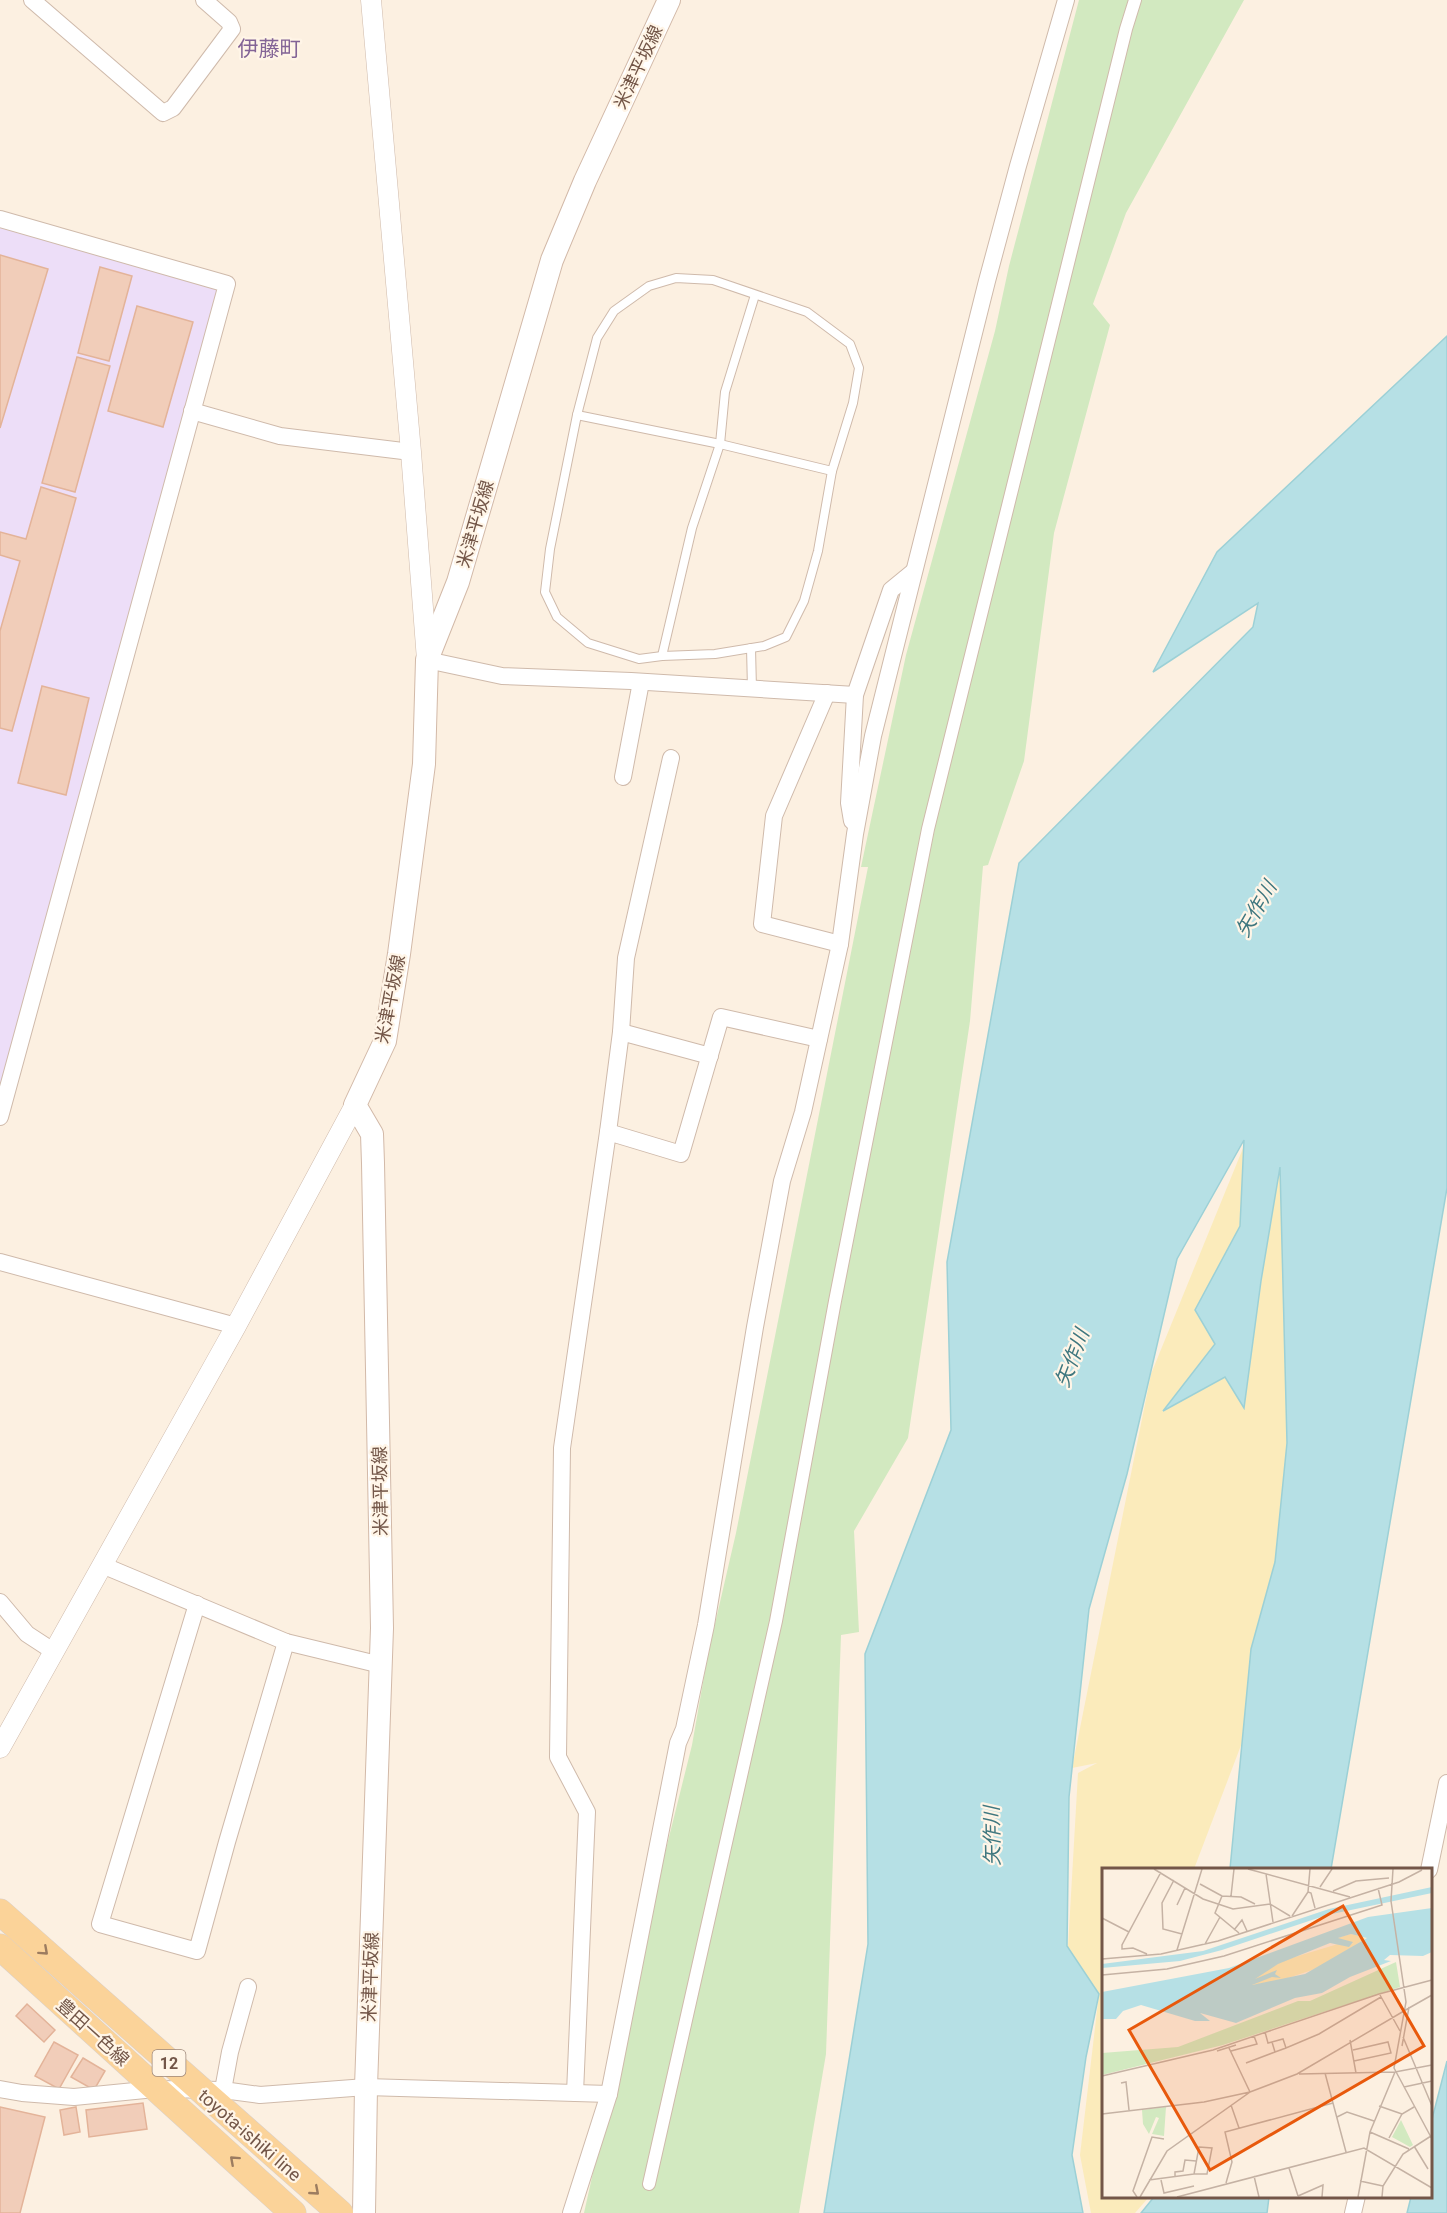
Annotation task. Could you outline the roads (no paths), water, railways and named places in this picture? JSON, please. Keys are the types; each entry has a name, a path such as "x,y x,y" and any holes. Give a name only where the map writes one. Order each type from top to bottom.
{"main road":[{"name":"米津平坂線","path":"364,2213 366,2087 382,1628 372,1134 355,1105 385,1041 387,1030 423,774 427,660 458,582 552,260 585,181 669,0"},
{"name":"toyota-ishiki line","path":"0,1912 211,2090 340,2213"},
{"name":"豊田一色線","path":"0,1947 293,2213"}],"street":[{"path":"32,0 163,113 173,108 232,29 229,22 204,0"},
{"path":"371,0 427,660 502,676 855,695"},
{"path":"571,2213 609,2094 678,1743 684,1729 706,1625 755,1327 782,1181 803,1112 840,945 855,834 873,736 1011,189 1066,0"},
{"path":"649,2184 776,1621 835,1301 928,830 1135,0"},
{"path":"0,219 227,284 0,1118"},
{"path":"192,411 280,436 411,452"},
{"path":"855,834 849,803 855,695 891,590 913,572"},
{"path":"623,777 641,682"},
{"path":"827,693 774,816 762,924 840,945"},
{"path":"575,2093 587,1812 558,1757 562,1448 608,1132 621,1032 626,958 671,758"},
{"path":"608,1132 681,1154 721,1017 819,1039"},
{"path":"621,1032 710,1056"},
{"path":"0,1748 236,1326 355,1105"},
{"path":"0,1262 236,1326"},
{"path":"102,1565 286,1642 381,1665"},
{"path":"0,1602 27,1634 53,1652"},
{"path":"196,1604 100,1924 197,1951 286,1642"},
{"path":"1429,1868 1447,1783"},
{"path":"211,2090 230,2052 248,1987"},
{"path":"0,2089 74,2097 155,2089 211,2090 260,2095 366,2087 609,2094"},
{"path":"1353,2213 1357,2198"}],"lane":[{"path":"676,278 713,280 754,296 807,312 850,344 859,368 853,403 832,471 818,550 804,601 786,638 751,648 715,654 639,659 588,643 557,617 546,592 550,549 577,415 597,338 614,311 649,286 676,278"},
{"path":"662,656 692,528 720,444 725,392 754,296"},
{"path":"577,415 720,444 832,471"},
{"path":"751,648 752,689"}],"water":[{"name":"矢作川","path":"1447,336 1447,1188 1331,1868 1230,1868 1251,1649 1275,1562 1287,1443 1280,1167 1261,1281 1244,1408 1225,1377 1163,1411 1215,1344 1195,1310 1240,1226 1244,1140 1177,1259 1127,1474 1089,1609 1069,1797 1067,1946 1099,1994 1086,2057 1072,2155 1083,2213 824,2213 868,1944 865,1654 951,1430 947,1262 1019,863 1253,627 1258,603 1153,672 1217,552"},
{"path":"1447,2061 1447,2213 1407,2213 1411,2198 1432,2198 1432,2119"},
{"path":"1153,2198 1269,2198 1267,2213 1141,2213"}],"district":[{"name":"伊藤町","path":"269,49"}]}
